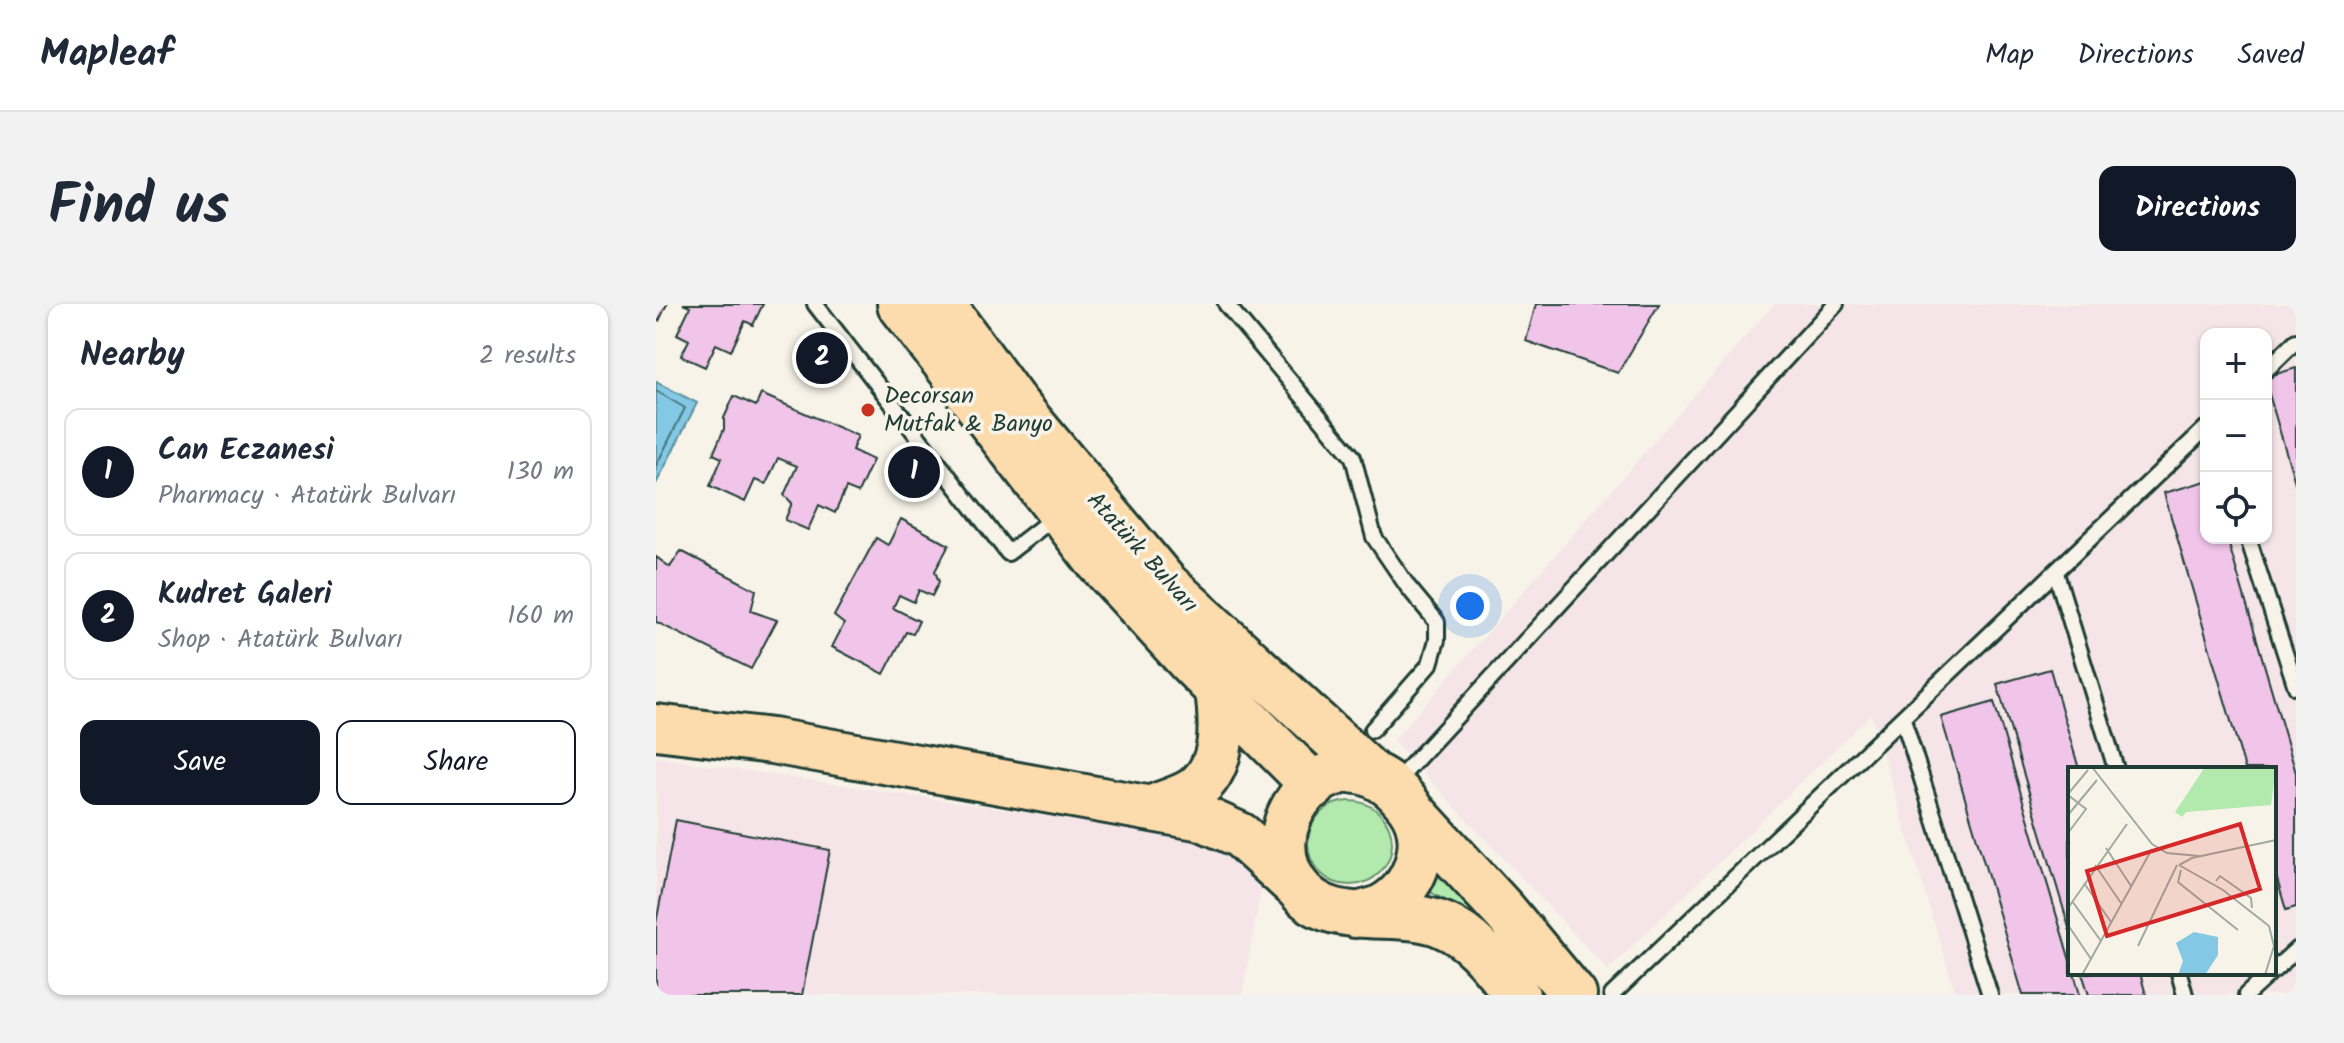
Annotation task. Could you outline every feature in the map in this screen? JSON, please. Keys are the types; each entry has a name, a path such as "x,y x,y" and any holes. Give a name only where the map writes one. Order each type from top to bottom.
{"main road":[{"name":"Atatürk Bulvarı","path":"900,304 1059,514 1136,605 1218,689 1307,791"},
{"name":"Atatürk Bulvarı","path":"942,304 1014,402 1165,583 1392,791 1505,912 1574,995"},
{"path":"1152,808 1189,793 1210,770 1219,749 1221,733 1218,689"},
{"path":"656,727 772,741 1202,818 1228,828 1251,844 1314,902 1355,915 1411,916 1446,926 1474,946 1517,995"},
{"path":"1152,808 1248,814 1277,807 1326,778 1342,773 1392,791 1420,833 1420,854 1414,875 1401,893 1386,905 1355,915"},
{"path":"1296,886 1286,866 1282,847 1284,828 1290,811 1307,791"}],"lane":[{"path":"815,304 1008,553 1059,514"},
{"path":"1226,304 1353,457 1374,537 1408,587 1437,622 1437,640 1430,664 1372,730"},
{"path":"1392,791 1836,304"},
{"path":"2272,364 2296,341"},
{"path":"1612,995 2200,434"},
{"path":"2250,544 2296,687"},
{"path":"2056,573 2115,767"},
{"path":"1903,719 1990,995"},
{"path":"2276,968 2296,950"},
{"path":"2180,975 2185,995"},
{"path":"2246,995 2268,975"}],"shaded area":[{"path":"1774,304 2296,304 2296,995 1956,995 1871,714 1608,970 1393,741"},
{"path":"656,757 1218,842 1262,883 1242,995 656,995"}],"green space":[{"path":"1350,801 1366,804 1380,813 1389,827 1392,843 1389,859 1380,873 1366,882 1350,885 1334,882 1320,873 1311,859 1308,843 1311,827 1320,813 1334,804"},
{"path":"1437,864 1554,995 1529,995 1458,908 1427,890"}],"water":[{"path":"656,382 697,403 656,484"}],"building":[{"path":"656,304 667,304 659,321 656,320"},
{"path":"683,304 763,304 753,325 745,321 731,351 716,344 705,367 681,356 689,340 677,334 690,307"},
{"path":"1536,304 1659,304 1618,373 1526,341"},
{"path":"2296,368 2296,486 2272,404 2272,375"},
{"path":"761,394 858,436 852,450 873,460 858,493 846,488 835,513 819,505 808,530 785,520 792,503 784,495 797,466 778,458 766,484 755,480 745,502 710,486 722,458 713,454 734,396 756,406"},
{"path":"2200,483 2200,544 2229,544 2296,773 2296,907 2286,910 2276,876 2276,767 2244,767 2164,493"},
{"path":"901,519 949,545 935,571 939,582 932,596 919,590 914,602 899,595 893,608 919,621 913,634 906,632 884,674 832,647 844,624 834,616 876,538 888,545"},
{"path":"681,551 756,590 751,611 777,620 751,669 656,622 656,557 670,567"},
{"path":"2050,669 2078,767 2068,767 2068,924 1997,684"},
{"path":"1994,702 2068,954 2068,975 2075,975 2080,995 2023,995 1941,717"},
{"path":"676,820 830,850 802,995 656,995 656,923"},
{"path":"2083,975 2141,975 2146,995 2089,995"}],"place":[{"name":"Kudret Galeri","path":"822,358"},
{"name":"Decorsan Mutfak & Banyo","path":"868,410"},
{"name":"Can Eczanesi","path":"914,472"}]}
